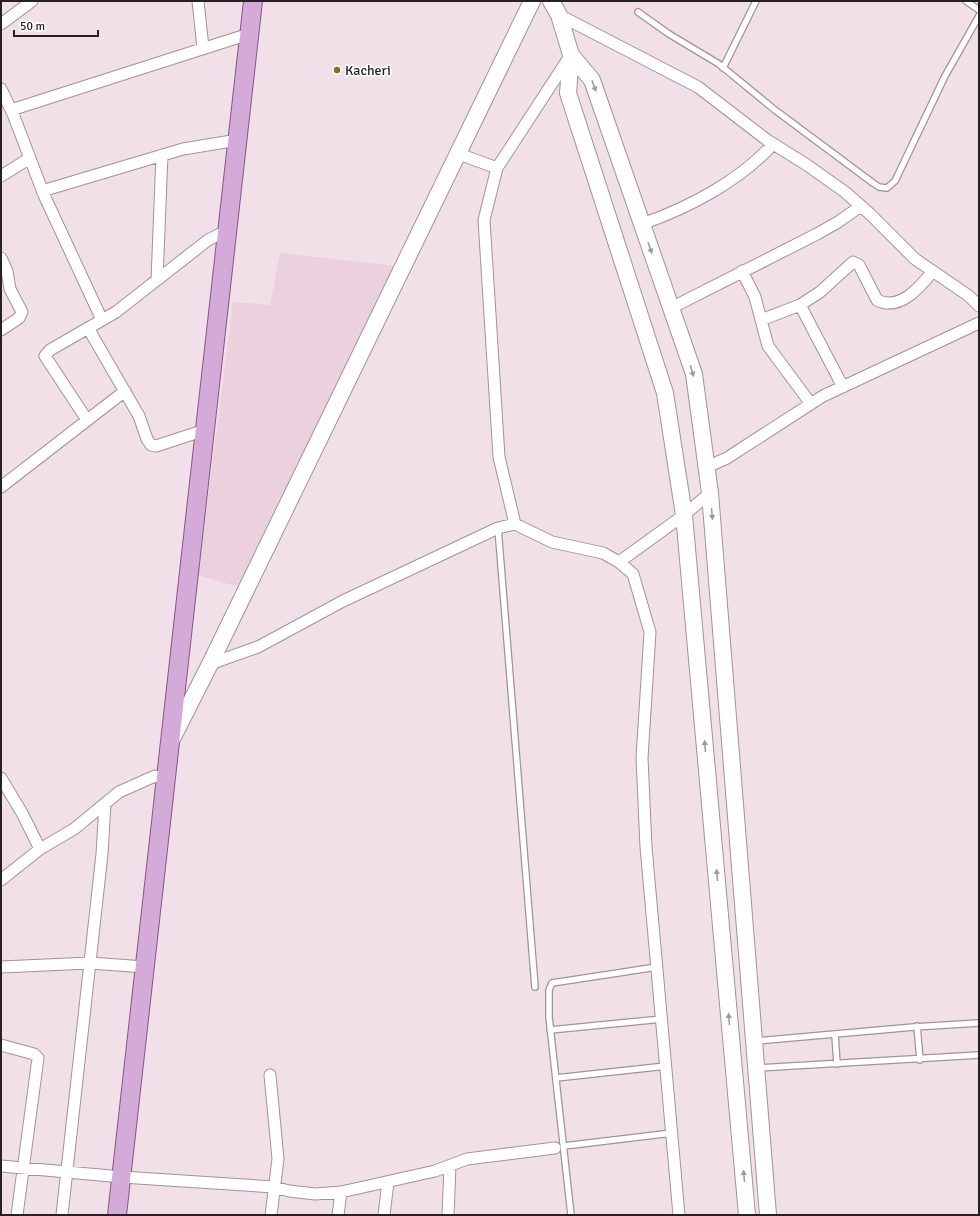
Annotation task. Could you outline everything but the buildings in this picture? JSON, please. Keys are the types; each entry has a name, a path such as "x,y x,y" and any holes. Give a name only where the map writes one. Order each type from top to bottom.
{"main road":[{"path":"117,1215 250,34 251,4"}],"street":[{"path":"1,24 32,1"},
{"path":"198,1 203,48"},
{"path":"170,742 210,664 532,1"},
{"path":"551,1 559,15 570,55 568,93 665,393 684,516 747,1215"},
{"path":"559,15 698,87 772,144 808,165 861,206 915,259 979,306"},
{"path":"11,110 250,34"},
{"path":"515,524 499,457 484,220 498,168 570,55"},
{"path":"570,55 592,80 694,374 710,493 768,1215"},
{"path":"1,89 11,110 42,191 102,320"},
{"path":"42,191 183,149 238,140"},
{"path":"642,224 677,212 707,195 743,169 772,144"},
{"path":"459,154 498,168"},
{"path":"157,280 162,155"},
{"path":"1,176 30,158"},
{"path":"671,308 710,290 742,271 817,234 861,206"},
{"path":"87,420 45,356 50,350 116,312 208,240 228,230"},
{"path":"1,258 4,273 22,314 1,330"},
{"path":"761,320 800,305 820,292 853,262 859,265 877,300 887,303 910,296 933,271"},
{"path":"742,271 755,297 768,346 811,404"},
{"path":"800,305 843,386"},
{"path":"707,467 727,458 811,404 843,386 979,323"},
{"path":"88,328 139,416 147,439 151,445 156,446 205,430"},
{"path":"1,487 125,391"},
{"path":"619,562 684,516 710,493"},
{"path":"210,664 258,647 343,601 498,528 515,524 552,542 603,553 619,562 633,574 650,632 642,758 646,847 680,1215"},
{"path":"1,880 6,871 74,829 119,792 154,776 166,780"},
{"path":"1,778 22,813 40,849"},
{"path":"62,1215 102,854 105,804"},
{"path":"719,902 743,903"},
{"path":"1,967 90,963 145,967"},
{"path":"732,1046 754,1043"},
{"path":"1,1045 34,1054 38,1058 22,1168 17,1215"},
{"path":"735,1078 756,1073"},
{"path":"270,1075 278,1159 271,1215"},
{"path":"1,1166 122,1177 274,1187 289,1191 315,1194 341,1192 388,1182 435,1171 468,1159 560,1147"},
{"path":"448,1215 450,1166"},
{"path":"384,1215 388,1182"},
{"path":"338,1215 341,1192"}],"lane":[{"path":"723,68 756,1"},
{"path":"966,1 979,10"},
{"path":"638,12 669,34 723,68 775,110 873,183 879,187 887,188 895,181 945,76 979,16"},
{"path":"498,528 535,987"},
{"path":"571,1215 560,1147 556,1078 550,1030 549,990 552,983 657,967"},
{"path":"550,1030 662,1019"},
{"path":"754,1043 917,1026 979,1023"},
{"path":"917,1026 920,1060"},
{"path":"835,1035 837,1064"},
{"path":"756,1073 837,1064 920,1060 979,1055"},
{"path":"556,1078 666,1066"},
{"path":"560,1147 672,1133"}],"shaded area":[{"path":"280,253 396,266 242,588 198,575 233,302 270,305"}],"place":[{"name":"Kacheri","path":"337,70"}]}
